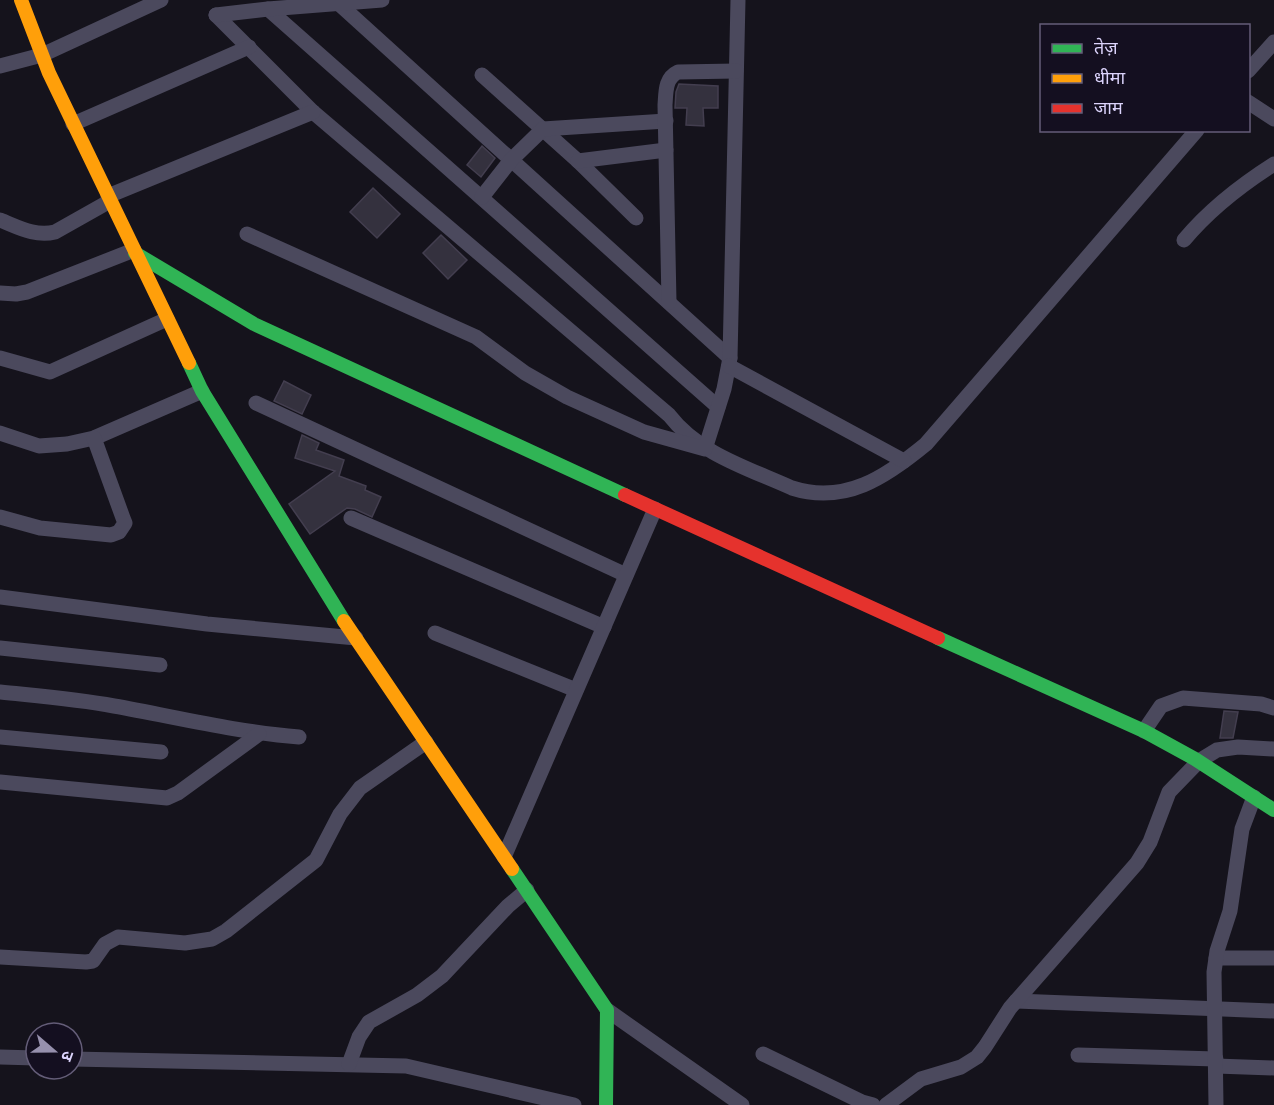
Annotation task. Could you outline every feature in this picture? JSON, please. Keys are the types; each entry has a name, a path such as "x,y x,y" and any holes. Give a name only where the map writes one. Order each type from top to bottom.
{"main road":[{"path":"21,0 42,55 73,124 202,392 323,589 607,1010 606,1105"},
{"path":"134,251 254,324 655,510 1144,731 1199,761 1274,810"}],"street":[{"path":"0,66 42,55 161,0"},
{"path":"382,0 216,15 313,112 705,448"},
{"path":"705,448 730,362 738,0"},
{"path":"338,3 669,302 730,362 904,461"},
{"path":"268,9 718,407"},
{"path":"1250,69 1274,42"},
{"path":"73,124 249,47"},
{"path":"669,302 666,91 671,75 678,72 736,71"},
{"path":"482,75 578,161 636,218"},
{"path":"1250,103 1274,119"},
{"path":"0,219 24,230 46,234 55,232 109,199 313,112"},
{"path":"482,197 511,160 543,129 666,121"},
{"path":"247,234 476,337 525,373 567,397 644,432 705,448 792,488 807,493 823,494 858,488 904,461 926,444 1195,132"},
{"path":"578,161 666,150"},
{"path":"1184,240 1196,226 1247,182 1274,164"},
{"path":"0,293 27,292 134,251"},
{"path":"0,358 50,372 167,319"},
{"path":"0,433 39,446 67,444 94,438 202,392"},
{"path":"256,403 626,575"},
{"path":"0,517 40,528 111,535 119,532 125,523 94,438"},
{"path":"504,857 655,510"},
{"path":"351,518 604,627"},
{"path":"0,597 207,624 356,638"},
{"path":"435,633 576,690"},
{"path":"0,648 160,664"},
{"path":"0,692 112,705 259,734 299,737"},
{"path":"1144,731 1161,706 1183,698 1261,704 1274,708"},
{"path":"0,782 167,798 178,793 259,734"},
{"path":"0,737 161,752"},
{"path":"0,957 86,962 93,961 105,944 118,937 185,943 212,939 226,931 316,860 340,814 360,788 426,742"},
{"path":"886,1105 921,1079 961,1067 976,1057 1016,1001 1137,863 1150,842 1169,792 1199,761 1217,750 1238,747 1274,749"},
{"path":"1216,1105 1214,1010 1216,958 1230,911 1242,829 1254,797"},
{"path":"349,1064 359,1037 369,1022 417,995 442,976 526,890"},
{"path":"1216,958 1274,958"},
{"path":"1016,1001 1274,1011"},
{"path":"607,1010 742,1105"},
{"path":"763,1053 862,1102 873,1105"},
{"path":"1078,1055 1274,1068"},
{"path":"0,1057 24,1058"},
{"path":"84,1059 406,1066 574,1105"}],"building":[{"path":"679,84 718,86 718,108 703,108 704,126 686,125 687,108 675,108"},
{"path":"482,146 495,158 481,177 467,165"},
{"path":"373,188 400,214 377,238 350,212"},
{"path":"441,235 467,260 448,279 423,253"},
{"path":"284,381 311,395 302,414 274,401"},
{"path":"302,435 319,443 316,450 344,460 339,476 366,486 365,490 381,497 372,517 347,508 310,534 289,504 335,471 295,458"},
{"path":"1224,711 1238,712 1233,738 1220,738"}],"traffic: fast":[{"path":"135,253 254,324 625,495"},
{"path":"189,363 202,391 344,621"},
{"path":"938,638 1144,731 1195,759 1274,810"},
{"path":"512,869 607,1010 606,1105"}],"traffic: slow":[{"path":"21,0 49,73 189,363"},
{"path":"344,621 512,869"}],"traffic: jam":[{"path":"625,495 938,638"}]}
